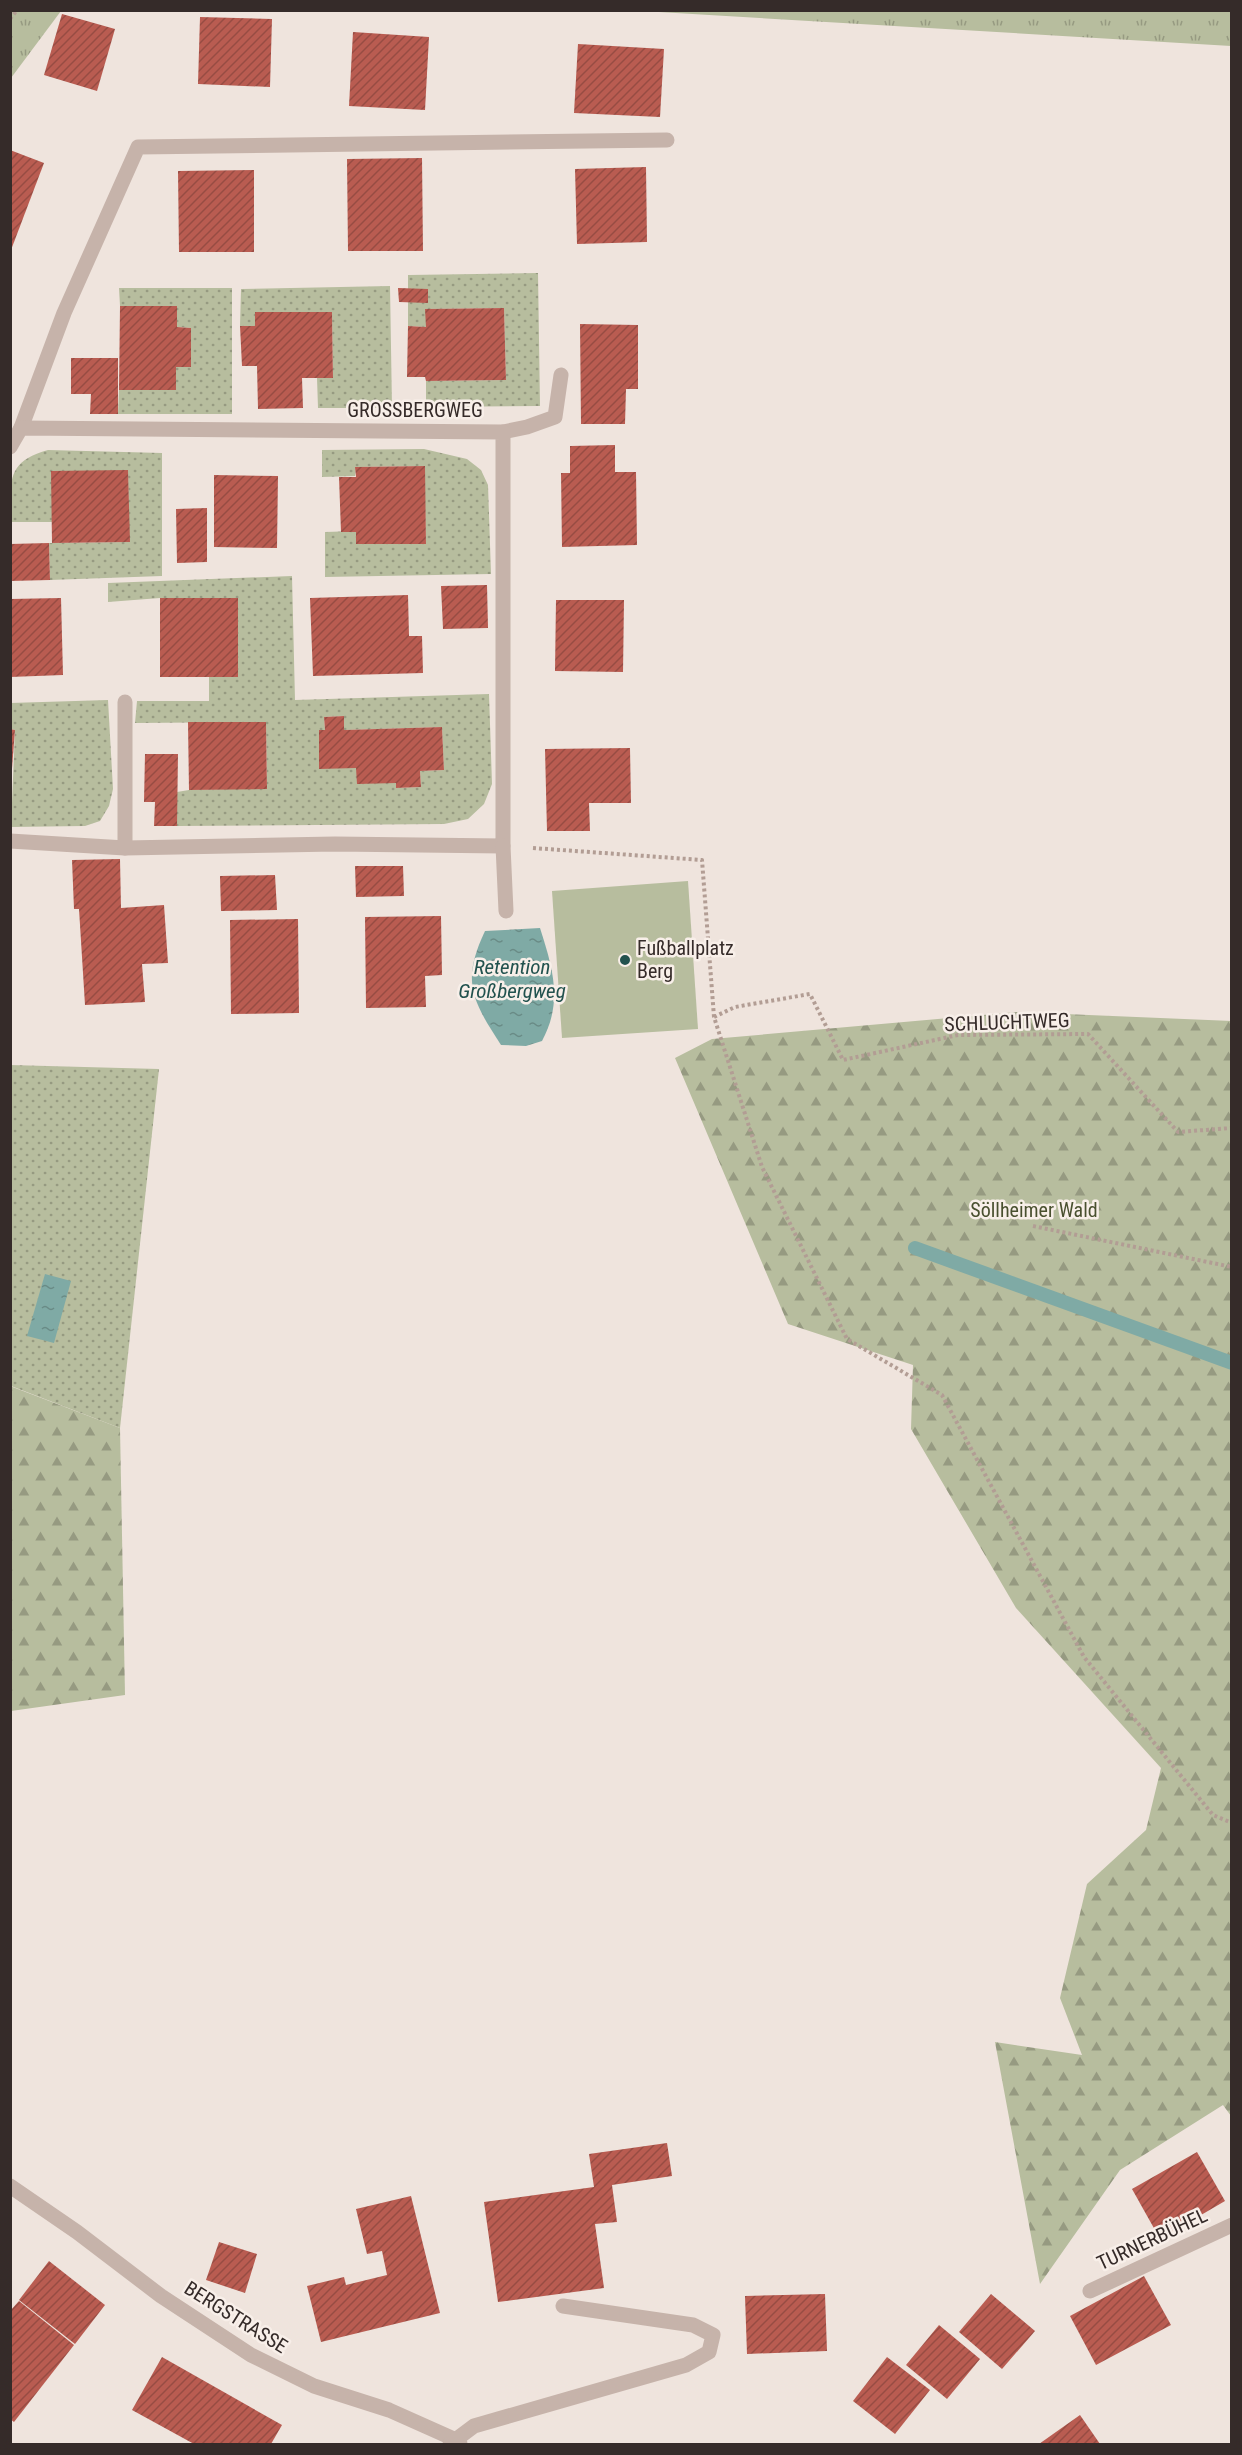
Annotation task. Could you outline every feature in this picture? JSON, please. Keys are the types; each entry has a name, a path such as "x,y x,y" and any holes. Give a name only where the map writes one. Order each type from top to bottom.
{"street":[{"path":"10,447 21,428 64,313 138,147 667,140"},
{"path":"503,432 527,427 555,417 561,375"},
{"name":"GROSSBERGWEG","path":"21,428 503,432 503,846 506,911"},
{"path":"125,702 125,848"},
{"path":"10,841 125,848 336,843 503,846"},
{"name":"BERGSTRASSE","path":"10,2186 77,2232 161,2296 251,2355 314,2386 389,2410 455,2443"},
{"name":"TURNERBÜHEL","path":"1090,2291 1232,2225"},
{"path":"455,2443 474,2427 686,2365 709,2352 712,2335 693,2325 562,2306"}],"path":[{"path":"10,19 17,10"},
{"path":"503,846 702,860 714,1017 762,1167 848,1339 942,1395 1084,1658 1213,1815 1232,1823"},
{"name":"SCHLUCHTWEG","path":"714,1017 735,1007 810,994 843,1060 958,1035 1088,1034 1178,1132 1232,1128"},
{"path":"1033,1226 1232,1267"}],"green space":[{"path":"10,11 61,11 11,78"},
{"path":"642,11 1231,11 1231,46"},
{"path":"538,273 540,406 426,407 426,381 506,380 504,308 426,309 426,327 408,326 408,275"},
{"path":"390,286 392,408 318,408 317,378 333,378 332,312 256,312 255,326 240,326 241,289"},
{"path":"119,288 232,288 232,414 118,414 119,390 175,390 176,367 191,366 191,328 177,327 177,306 120,306"},
{"path":"424,449 467,459 481,470 488,485 491,574 325,577 325,532 356,531 356,544 426,544 424,466 356,467 355,476 322,477 322,450"},
{"path":"48,450 162,453 162,576 50,580 49,543 129,542 128,470 52,522 11,522 11,486 17,468 34,455"},
{"path":"292,576 295,700 489,694 492,784 484,804 468,819 444,824 177,826 177,792 267,788 266,722 135,723 137,701 209,701 209,677 238,677 237,598 160,598 108,602 108,583","holes":["343,716 344,730 442,727 444,770 420,771 421,787 396,788 396,783 356,768 319,768 319,731 325,730 324,717"]},
{"path":"108,700 113,789 109,806 100,821 85,826 11,827 15,730 11,729 10,703"},
{"name":"Fußballplatz Berg","path":"688,881 698,1029 562,1038 552,891"},
{"name":"Söllheimer Wald","path":"1017,1012 1232,1021 1231,2116 1223,2105 1120,2170 1040,2284 995,2042 1082,2055 1060,1998 1087,1884 1146,1830 1161,1768 1016,1608 911,1429 913,1365 788,1324 675,1058 712,1039"},
{"path":"10,1065 159,1069 120,1428 11,1386"},
{"path":"10,1386 120,1428 125,1695 11,1711"}],"water":[{"name":"Retention Großbergweg","path":"540,928 549,957 554,985 552,1013 548,1027 542,1041 526,1046 501,1045 483,1015 473,990 473,964 478,949 485,931"},
{"path":"45,1274 71,1281 54,1343 27,1336"}],"building":[{"path":"62,14 115,29 97,91 44,75"},
{"path":"200,17 272,19 270,87 198,84"},
{"path":"353,32 429,37 425,110 349,106"},
{"path":"578,44 664,49 660,117 574,113"},
{"path":"10,150 44,163 11,250 10,250"},
{"path":"422,158 423,251 348,251 347,159"},
{"path":"646,167 647,242 577,244 575,169"},
{"path":"254,170 254,252 179,252 178,171"},
{"path":"398,288 428,289 428,303 399,302"},
{"path":"120,306 177,306 177,327 191,328 191,367 176,367 176,390 119,390"},
{"path":"504,308 506,380 426,381 425,377 407,377 408,326 426,327 425,309"},
{"path":"255,312 332,312 333,378 302,378 303,408 258,409 257,366 242,366 240,326 255,326"},
{"path":"580,324 638,325 638,389 626,389 625,424 581,424"},
{"path":"71,358 118,358 118,414 90,414 91,394 71,394"},
{"path":"615,445 615,472 636,472 637,545 562,547 561,473 570,473 570,446"},
{"path":"425,466 426,544 356,544 356,532 341,532 339,477 356,477 355,467"},
{"path":"128,470 130,542 52,543 51,471"},
{"path":"214,475 278,476 277,548 214,547"},
{"path":"207,508 207,562 177,563 176,509"},
{"path":"49,543 50,580 10,581 10,544"},
{"path":"487,585 488,628 443,629 441,586"},
{"path":"408,595 409,636 422,636 423,673 313,676 310,598"},
{"path":"61,598 63,675 10,677 10,599"},
{"path":"160,598 238,598 238,677 160,677"},
{"path":"556,600 624,600 623,672 555,671"},
{"path":"344,716 344,730 442,727 444,770 420,771 421,787 396,788 396,783 357,784 356,768 319,769 319,730 325,730 324,717"},
{"path":"188,722 266,722 267,789 189,790"},
{"path":"10,729 15,730 12,769 10,769"},
{"path":"630,748 631,803 589,803 590,831 547,831 545,749"},
{"path":"145,754 178,754 177,826 154,826 155,802 144,802"},
{"path":"120,859 121,908 164,905 168,963 142,964 145,1002 85,1005 79,909 74,909 72,860"},
{"path":"355,866 403,866 404,896 356,897"},
{"path":"275,875 277,910 221,911 220,876"},
{"path":"441,916 442,975 425,976 426,1007 366,1008 365,917"},
{"path":"298,919 299,1013 231,1014 230,920"},
{"path":"667,2143 672,2176 612,2185 617,2222 595,2224 604,2288 498,2302 484,2202 594,2187 589,2154"},
{"path":"1197,2152 1225,2201 1160,2239 1132,2189"},
{"path":"411,2196 440,2313 321,2342 307,2286 344,2277 346,2285 387,2275 382,2251 367,2254 356,2209"},
{"path":"219,2242 257,2254 245,2293 206,2280"},
{"path":"49,2261 105,2305 75,2344 19,2300"},
{"path":"1144,2276 1171,2325 1096,2365 1070,2316"},
{"path":"825,2294 827,2351 747,2354 745,2296"},
{"path":"991,2294 1035,2331 1002,2369 959,2332"},
{"path":"19,2301 74,2345 14,2422 10,2419 10,2311"},
{"path":"939,2325 980,2359 947,2399 906,2365"},
{"path":"162,2357 282,2425 271,2444 194,2444 132,2410"},
{"path":"887,2357 930,2390 895,2434 853,2401"},
{"path":"1080,2415 1100,2444 1039,2444"}],"waterway":[{"path":"915,1248 1232,1363"}],"place":[{"name":"Fußballplatz Berg","path":"625,960"}]}
